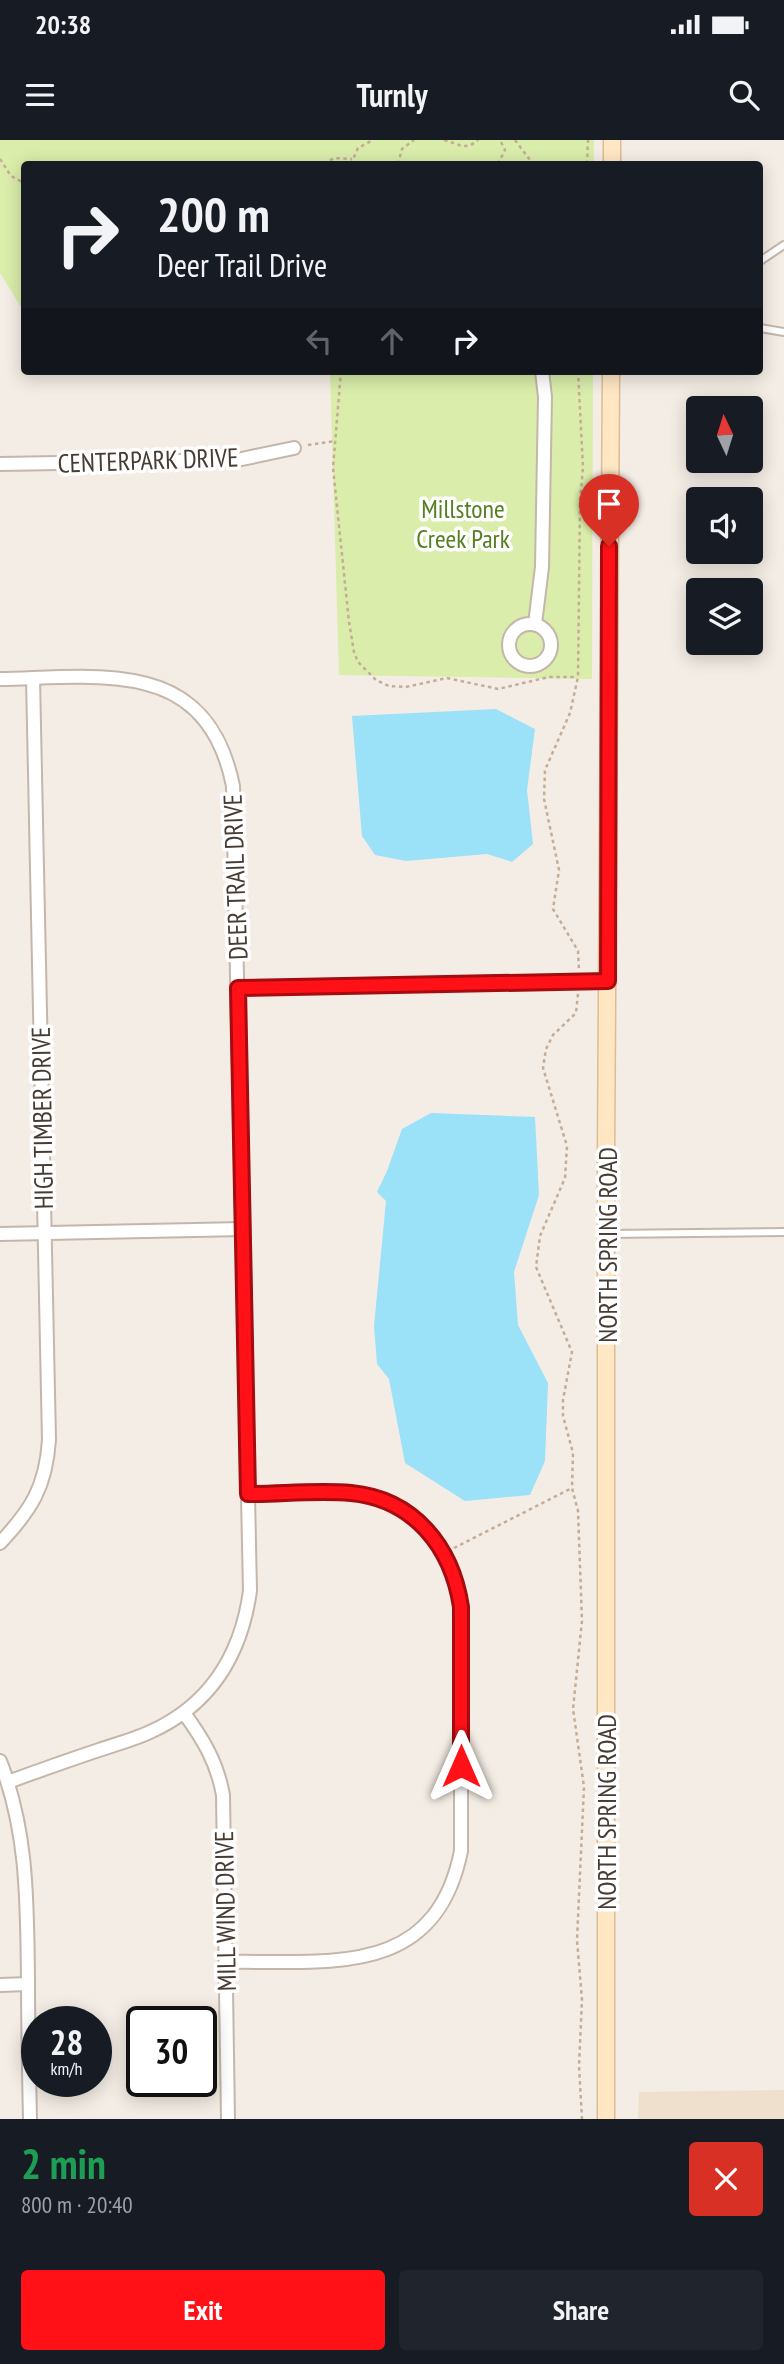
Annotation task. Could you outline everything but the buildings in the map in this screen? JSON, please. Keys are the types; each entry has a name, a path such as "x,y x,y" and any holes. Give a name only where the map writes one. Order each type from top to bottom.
{"main road":[{"path":"612,140 612,161"},
{"name":"NORTH SPRING ROAD","path":"606,2119 611,375"}],"street":[{"path":"535,624 542,566 545,410 542,375"},
{"name":"CENTERPARK DRIVE","path":"0,464 237,460 294,449"},
{"name":"DEER TRAIL DRIVE","path":"0,679 120,677 161,687 179,697 205,719 220,742 229,763 233,786 250,1591 239,1641 229,1662 216,1681 184,1713 148,1733 8,1782"},
{"name":"HIGH TIMBER DRIVE","path":"0,1543 23,1518 34,1501 47,1461 33,678"},
{"path":"238,988 608,981"},
{"path":"0,1234 243,1229"},
{"path":"226,1962 352,1959 370,1956 407,1939 424,1926 438,1910 457,1871 461,1851 461,1607 458,1586 446,1555 427,1529 394,1506 372,1497 352,1493 248,1494"},
{"name":"MILL WIND DRIVE","path":"184,1713 212,1756 221,1785 228,2119"},
{"path":"0,1761 18,1820 27,1889 30,2119"},
{"path":"0,1984 28,1984"}],"lane":[{"path":"763,259 784,244"},
{"path":"763,328 784,332"},
{"path":"607,1234 784,1232"}],"path":[{"path":"329,161 334,158 352,159 358,148 373,140"},
{"path":"399,161 402,149 414,140"},
{"path":"444,140 464,148 472,146 478,140"},
{"path":"500,140 505,150 500,161"},
{"path":"515,140 531,161"},
{"path":"587,161 588,140"},
{"path":"0,159 11,176 21,181"},
{"path":"341,375 333,468 354,652 358,662 376,680 389,686 407,687 447,678 498,689 549,677 578,677"},
{"path":"578,375 583,467 580,503 578,677 570,712 545,770 544,799 559,870 553,909 578,951 580,981 576,1013 553,1035 546,1049 543,1068 567,1146 565,1178 540,1236 536,1267 572,1352 563,1400 563,1416 573,1453 572,1488 578,1511 582,1622 573,1709 584,1787 577,1940 582,2000 579,2066 582,2119"},
{"path":"294,449 317,442 335,441"},
{"path":"446,1555 458,1545 572,1488"}],"shaded area":[{"path":"784,2090 784,2119 638,2119 639,2092"}],"green space":[{"path":"0,140 594,140 594,161 21,161 21,307 0,273"},
{"name":"Millstone Creek Park","path":"330,375 593,375 592,679 339,675"}],"water":[{"path":"496,709 535,729 527,790 533,844 512,862 487,854 406,861 375,855 362,836 352,716"},
{"path":"431,1113 535,1117 539,1195 514,1272 518,1325 548,1383 545,1461 530,1495 465,1501 405,1463 389,1379 377,1364 374,1326 386,1201 377,1192 402,1129"}],"route":[{"path":"461,1766 461,1607 458,1586 441,1547 427,1529 394,1506 352,1493 248,1494 238,988 608,981 609,546"}]}
